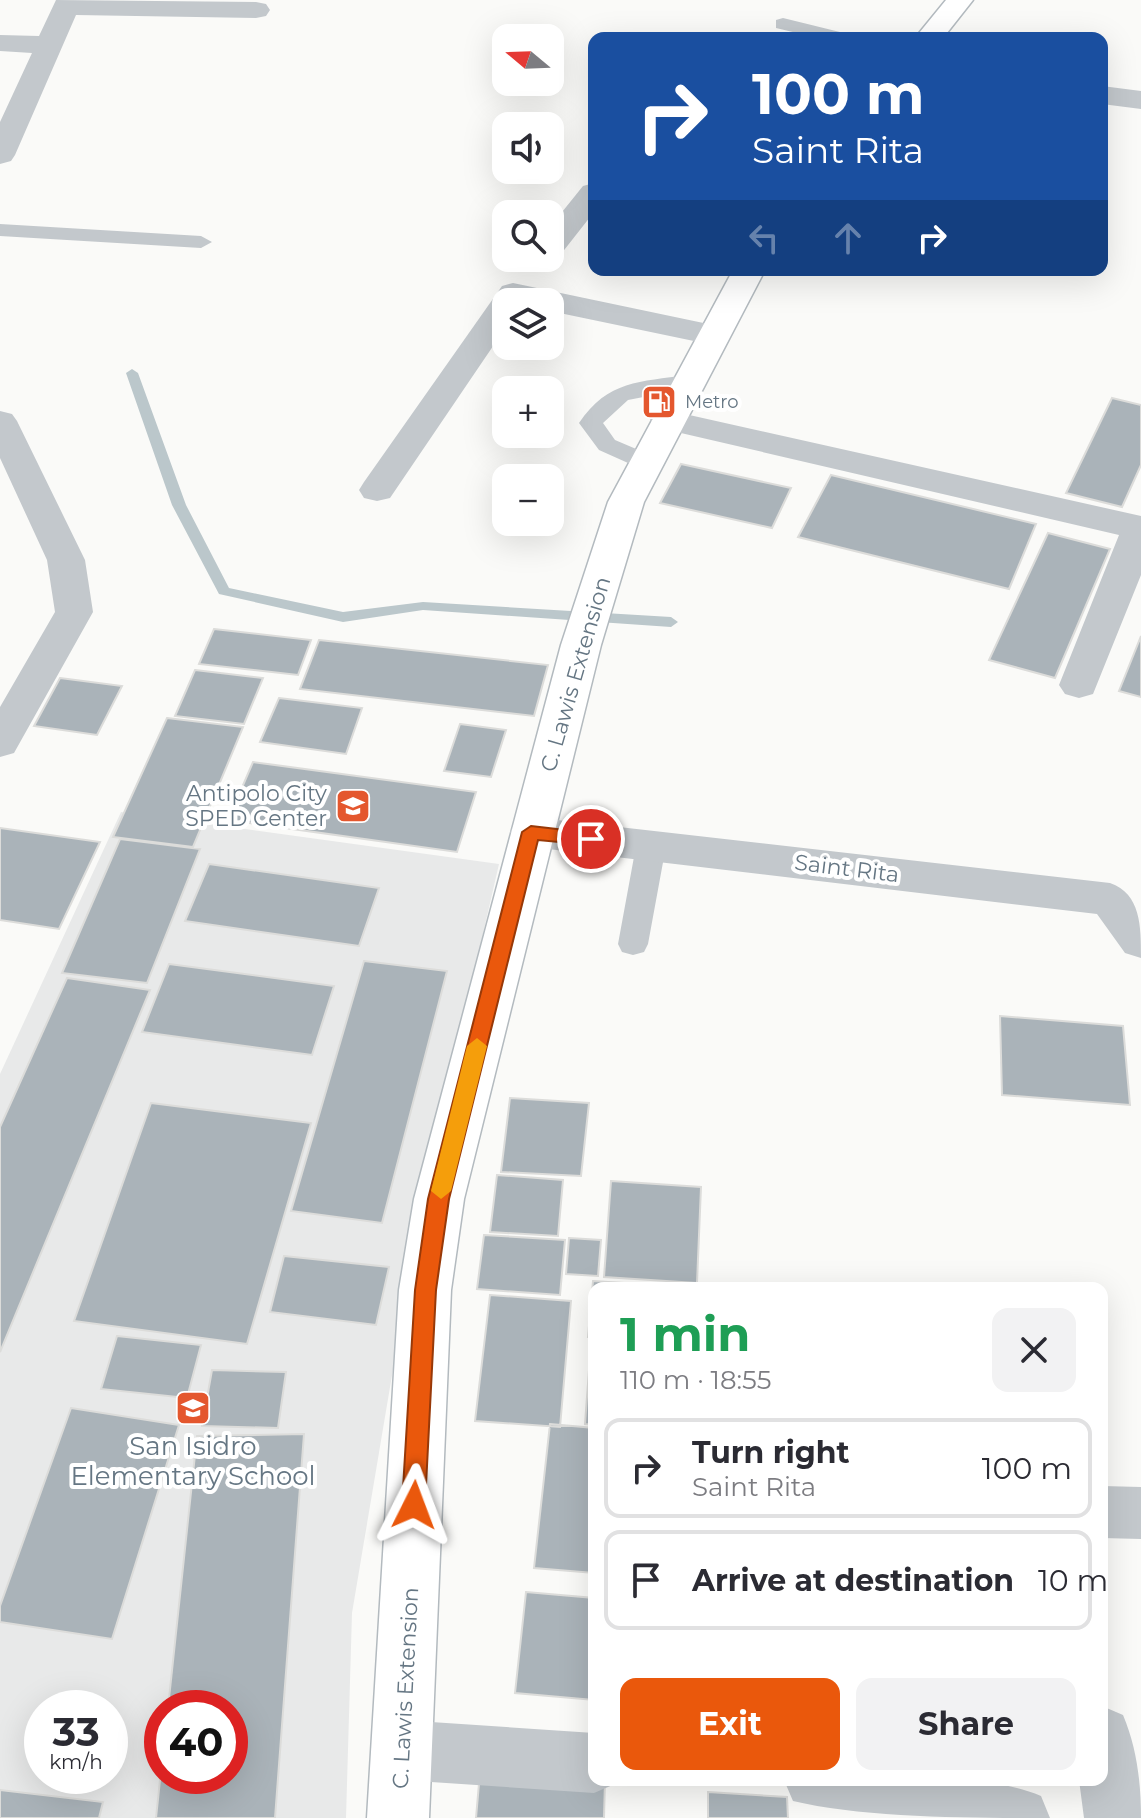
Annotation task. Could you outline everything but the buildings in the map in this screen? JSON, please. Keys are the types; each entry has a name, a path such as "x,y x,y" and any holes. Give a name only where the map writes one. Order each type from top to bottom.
{"street":[{"path":"934,32 960,0"},
{"path":"0,155 67,3 256,10"},
{"path":"0,43 47,45"},
{"path":"1108,96 1141,100"},
{"path":"564,230 588,200"},
{"path":"518,288 530,272"},
{"name":"C. Lawis Extension","path":"398,1818 425,1290 439,1199 581,645 626,502 746,276"},
{"path":"564,309 713,335"},
{"path":"377,490 492,324"},
{"path":"667,420 1141,528 1079,685"},
{"path":"0,421 66,560 74,612 0,743"},
{"name":"Saint Rita","path":"531,832 1110,899 1141,941"},
{"path":"1108,1512 1141,1513"},
{"path":"401,1750 588,1763"},
{"path":"1108,1774 1115,1818"},
{"path":"846,1786 1019,1818"}],"lane":[{"path":"783,24 816,32"},
{"path":"0,230 201,242"},
{"path":"646,462 607,445 591,423 602,403 622,393 687,382"},
{"path":"633,944 651,846"}],"shaded area":[{"name":"San Isidro Elementary School","path":"121,812 499,864 421,1203 352,1613 346,1818 0,1818 0,1074"}],"waterway":[{"path":"132,373 179,505 224,591 343,617 423,606 671,622"}],"slow traffic":[{"path":"441,1191 477,1046"}],"place":[{"name":"Metro","path":"659,402"},
{"name":"Antipolo City SPED Center","path":"353,806"},
{"name":"San Isidro Elementary School","path":"193,1408"}],"route":[{"path":"414,1505 425,1290 439,1199 531,832 591,839"}]}
